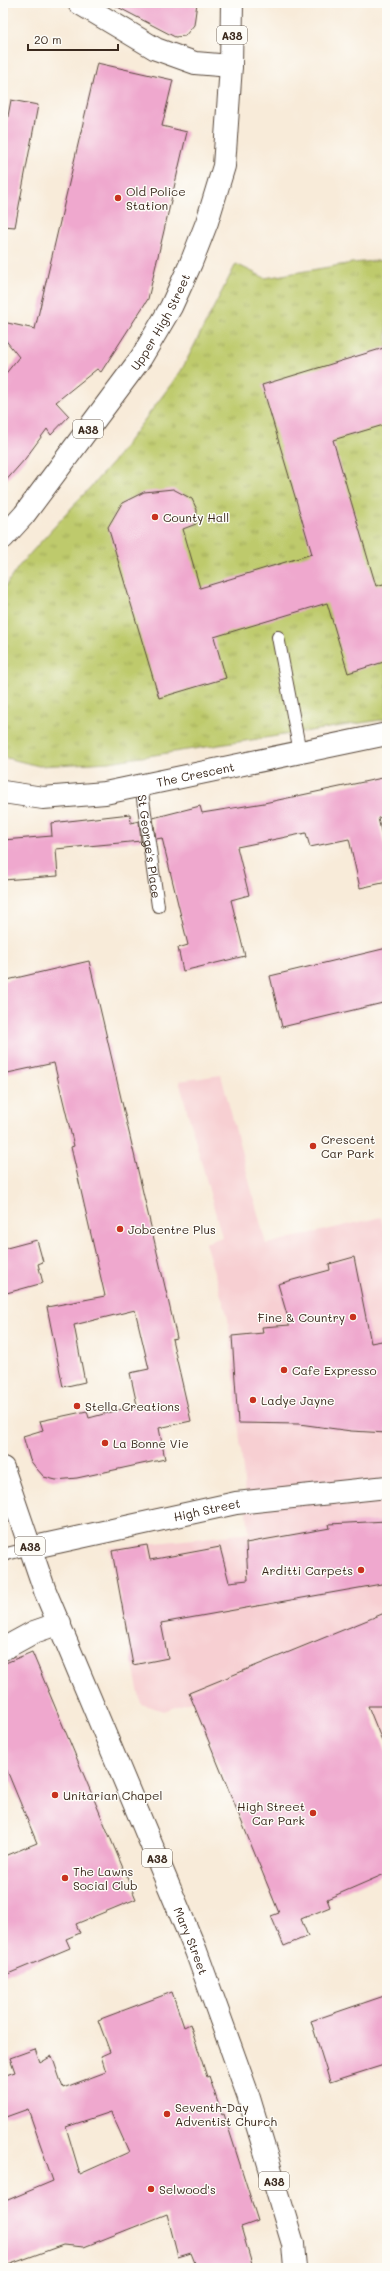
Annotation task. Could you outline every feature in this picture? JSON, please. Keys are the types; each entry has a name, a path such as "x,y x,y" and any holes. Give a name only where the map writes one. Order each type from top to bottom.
{"main road":[{"path":"79,3 156,49 195,63 231,66"},
{"name":"A38","path":"231,66 232,3"},
{"name":"Upper High Street","path":"3,538 24,514 141,358 172,307 207,222 224,166 231,66"},
{"name":"The Crescent","path":"3,792 43,798 105,793 387,734"},
{"name":"A38","path":"3,1468 45,1591 60,1623"},
{"name":"High Street","path":"30,1548 236,1503 387,1487"},
{"path":"3,1649 34,1632 60,1623"},
{"name":"Mary Street","path":"60,1623 196,1951 248,2095 292,2244 295,2268"}],"lane":[{"path":"278,637 300,752"},
{"name":"St George's Place","path":"140,786 158,906"},
{"path":"3,1555 30,1548"}],"shaded area":[{"path":"221,1075 266,1244 381,1217 387,1242 387,1738 343,1647 164,1711 141,1704 109,1548 249,1533 228,1318 205,1243 222,1237 179,1081"}],"green space":[{"name":"County Hall","path":"387,260 387,719 109,762 39,766 3,757 3,589 19,566 113,462 181,371 236,264 265,278 352,263"}],"building":[{"path":"110,3 197,3 194,25 185,36 175,37"},
{"path":"97,63 173,80 162,126 187,132 148,299 101,372 97,369 56,402 69,416 51,435 47,429 25,459 3,484 3,377 19,357 3,337 3,322 35,329"},
{"path":"11,100 38,105 15,227 3,226 3,143"},
{"name":"County Hall","path":"387,347 387,424 333,440 376,586 387,583 387,661 348,673 327,603 214,637 226,678 159,698 108,527 122,503 144,492 173,489 192,499 197,510 196,524 183,529 200,588 312,554 262,385"},
{"path":"387,777 387,816 378,818 387,857 387,882 360,888 349,839 310,847 306,833 237,847 249,895 231,900 245,956 183,971 178,948 188,945 162,838 156,839 153,818 200,806 202,813 264,803"},
{"path":"130,814 131,823 139,821 141,841 56,849 58,876 3,880 3,840 52,836 51,823"},
{"path":"387,948 387,1002 282,1027 270,976"},
{"name":"Jobcentre Plus","path":"89,961 177,1338 172,1339 191,1421 159,1428 165,1459 77,1478 56,1480 44,1477 30,1460 23,1436 43,1430 40,1421 87,1411 89,1418 137,1405 130,1373 149,1369 135,1310 74,1325 85,1382 63,1387 47,1307 105,1296 71,1147 74,1146 54,1063 3,1074 3,981"},
{"path":"37,1240 43,1262 38,1264 43,1283 3,1294 3,1249"},
{"path":"354,1257 371,1343 387,1340 387,1433 351,1431 299,1424 238,1423 232,1336 263,1333 262,1327 290,1325 278,1284 330,1270 329,1264"},
{"path":"387,1521 387,1583 161,1623 168,1658 133,1665 112,1551 147,1545 150,1560 220,1547 229,1582 248,1580 246,1543 330,1528 329,1524"},
{"name":"High Street Car Park","path":"387,1612 387,1706 368,1706 387,1753 387,1873 327,1899 330,1907 301,1919 308,1936 284,1946 271,1916 279,1913 189,1693"},
{"path":"32,1652 136,1899 76,1924 80,1933 66,1939 70,1948 3,1976 3,1857 37,1843 3,1761 3,1664"},
{"path":"172,1992 184,2027 190,2024 207,2077 209,2076 222,2115 224,2114 258,2221 241,2227 253,2268 197,2268 191,2253 178,2257 167,2214 84,2247 63,2245 8,2265 3,2251 3,2202 53,2181 28,2109 3,2118 3,2076 15,2072 10,2058 35,2049 40,2063 52,2056 63,2088 106,2072 101,2056 110,2052 98,2020","holes":["111,2112 129,2152 80,2174 66,2127"]},
{"path":"387,1995 387,2064 330,2082 311,2021"}],"waterway":[{"path":"3,344 18,337"}],"place":[{"name":"Old Police Station","path":"118,198"},
{"name":"County Hall","path":"155,517"},
{"name":"Crescent Car Park","path":"313,1146"},
{"name":"Jobcentre Plus","path":"120,1229"},
{"name":"Fine & Country","path":"353,1317"},
{"name":"Cafe Expresso","path":"284,1370"},
{"name":"Ladye Jayne","path":"253,1400"},
{"name":"Stella Creations","path":"77,1406"},
{"name":"La Bonne Vie","path":"105,1443"},
{"name":"Arditti Carpets","path":"361,1570"},
{"name":"Unitarian Chapel","path":"55,1795"},
{"name":"High Street Car Park","path":"313,1813"},
{"name":"The Lawns Social Club","path":"65,1878"},
{"name":"Seventh-Day Adventist Church","path":"167,2114"},
{"name":"Selwood's","path":"151,2189"}]}
